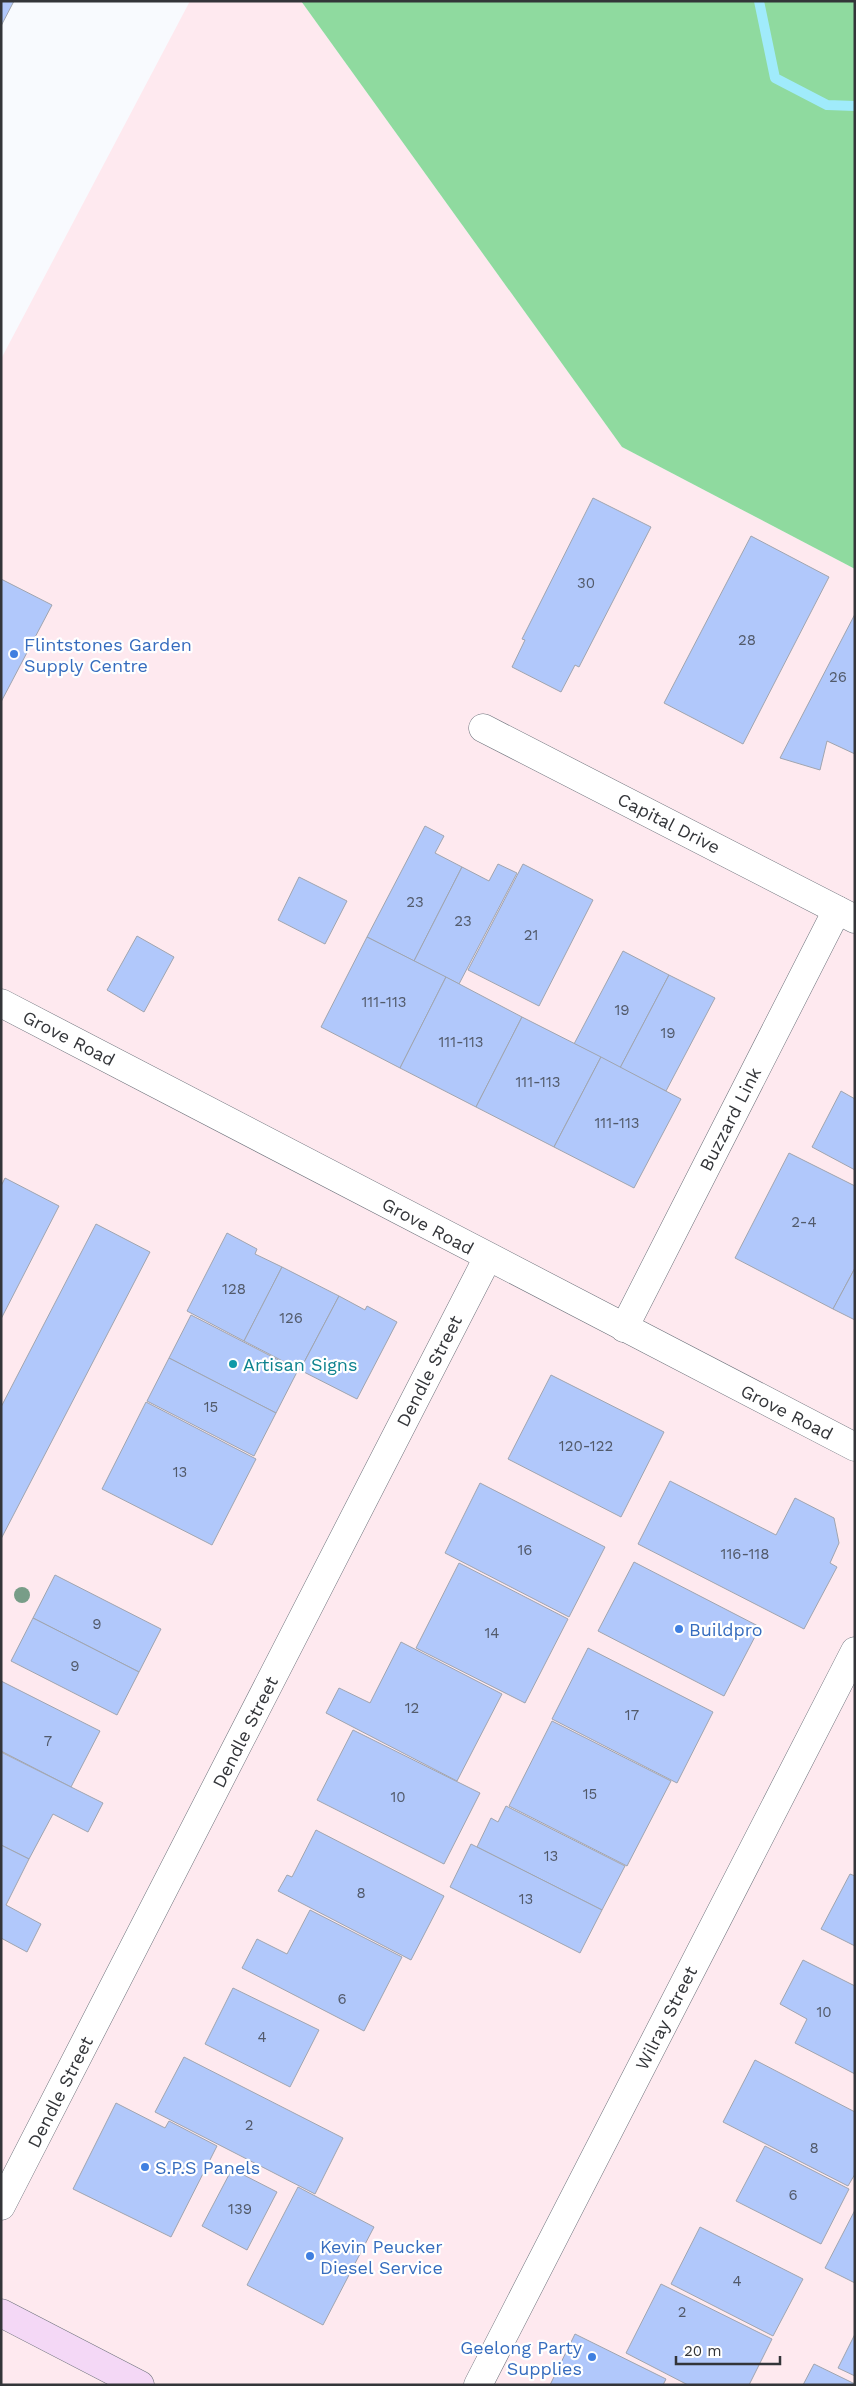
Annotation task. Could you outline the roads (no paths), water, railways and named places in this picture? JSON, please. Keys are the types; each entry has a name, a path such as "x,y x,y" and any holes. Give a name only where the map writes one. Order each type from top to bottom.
{"street":[{"name":"Capital Drive","path":"483,728 846,914"},
{"name":"Buzzard Link","path":"624,1328 846,914"},
{"name":"Grove Road","path":"1,1004 855,1447"},
{"name":"Dendle Street","path":"1,2206 488,1257"},
{"name":"Wilray Street","path":"478,2385 855,1651"},
{"path":"1,2313 140,2385"}],"waterway":[{"path":"759,1 775,78 827,105 855,106"}],"place":[{"name":"Flintstones Garden Supply Centre","path":"14,654"},
{"name":"Artisan Signs","path":"233,1364"},
{"name":"Buildpro","path":"679,1629"},
{"name":"S.P.S Panels","path":"145,2167"},
{"name":"Kevin Peucker Diesel Service","path":"310,2256"},
{"name":"Geelong Party Supplies","path":"592,2357"}]}
